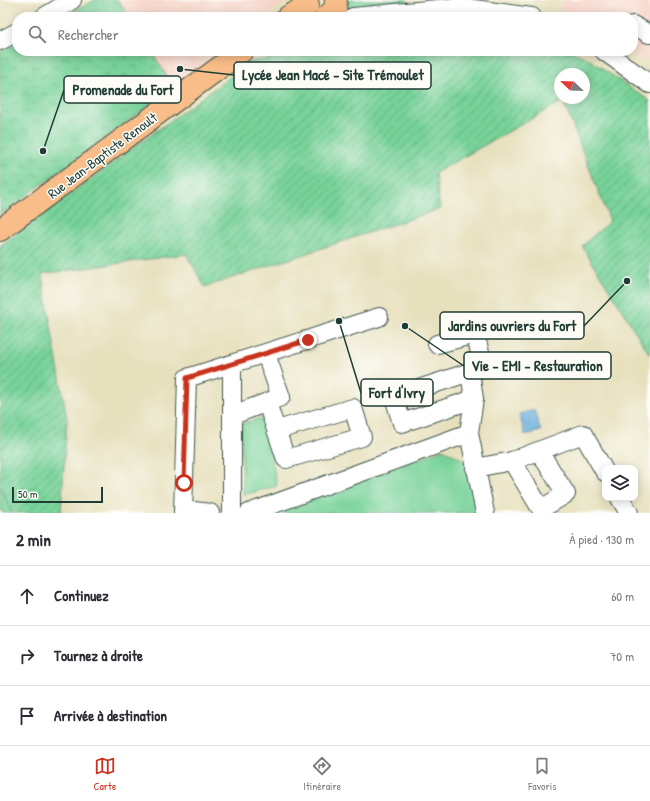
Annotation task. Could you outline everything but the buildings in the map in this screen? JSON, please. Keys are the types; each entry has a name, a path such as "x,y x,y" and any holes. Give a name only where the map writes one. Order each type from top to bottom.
{"main road":[{"path":"314,12 324,10"},
{"name":"Rue Jean-Baptiste Renoult","path":"0,230 235,56"}],"street":[{"path":"52,12 72,0"},
{"path":"406,12 459,7 496,12"},
{"path":"638,28 649,34"},
{"path":"0,41 12,35"},
{"path":"612,56 646,76"},
{"path":"210,513 194,511 183,513 187,378 379,317"},
{"path":"437,344 475,334 484,367 394,397 402,423 474,399"},
{"path":"233,415 281,397 266,354"},
{"path":"232,364 232,513"},
{"path":"470,372 474,399 469,433 485,513"},
{"path":"267,402 278,430"},
{"path":"249,513 469,433"},
{"path":"475,468 512,461 584,434 602,467"},
{"path":"512,461 541,509 566,494 539,451"},
{"path":"622,501 629,513"}],"shaded area":[{"path":"118,0 288,0 272,12 126,12"},
{"path":"563,0 650,0 650,57 645,60 638,56 638,12 565,12 559,8"},
{"path":"154,56 214,56 174,87"}],"green space":[{"path":"95,0 118,0 126,12 73,12"},
{"path":"344,0 407,0 410,6 359,12 346,11"},
{"path":"12,46 12,56 154,56 174,87 0,215 0,52"},
{"path":"287,56 582,56 650,101 650,355 582,246 610,221 564,104 590,104 590,68 554,68 554,104 558,104 435,173 440,209 205,287 186,254 42,274 67,419 61,513 12,513 0,486 0,246 250,62"},
{"path":"264,417 277,486 243,495 241,424"},
{"path":"443,449 462,459 469,469 479,513 275,513"},
{"path":"0,486 12,513 3,513 0,510"}],"water":[{"path":"534,410 541,431 525,435 519,414"}],"place":[{"name":"Lycée Jean Macé - Site Trémoulet","path":"180,69"},
{"name":"Promenade du Fort","path":"43,151"},
{"name":"Jardins ouvriers du Fort","path":"627,281"},
{"name":"Fort d'Ivry","path":"339,321"},
{"name":"Vie - EMI - Restauration","path":"405,326"}],"route":[{"path":"184,483 187,378 308,340"}]}
